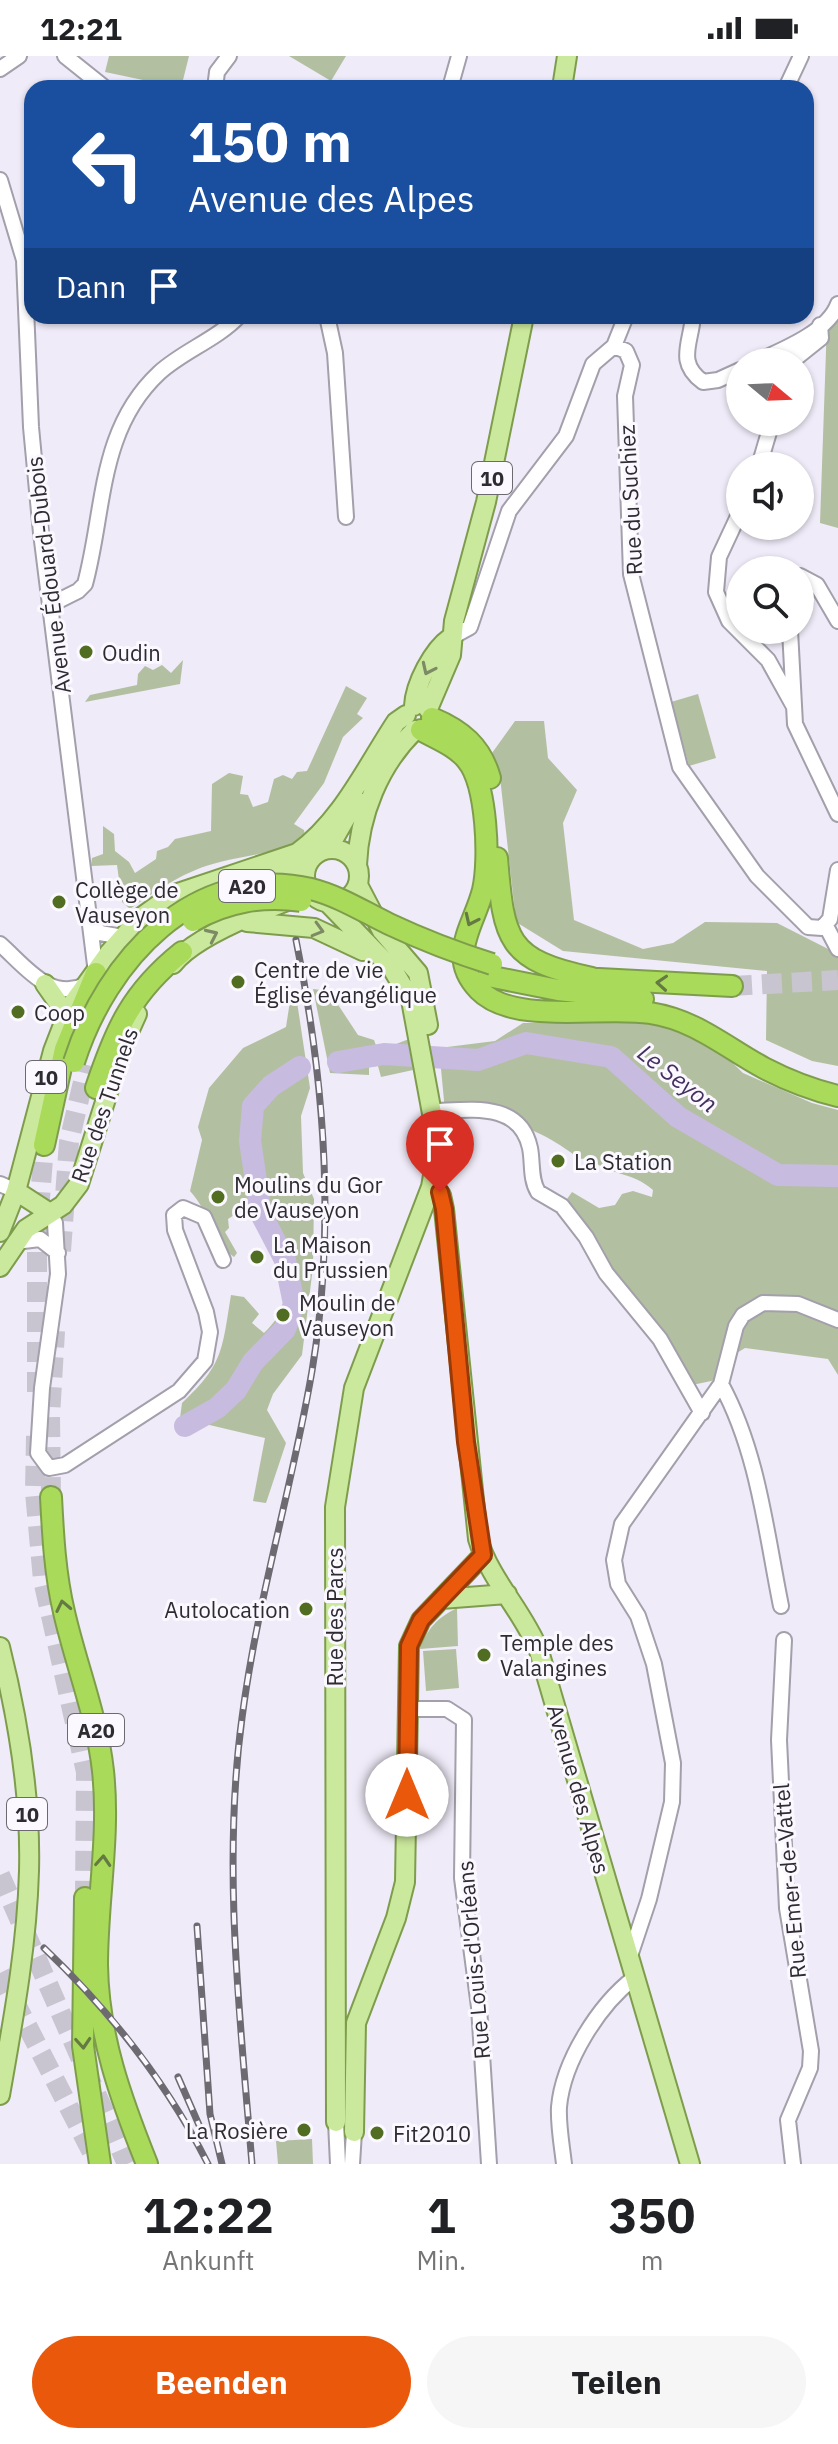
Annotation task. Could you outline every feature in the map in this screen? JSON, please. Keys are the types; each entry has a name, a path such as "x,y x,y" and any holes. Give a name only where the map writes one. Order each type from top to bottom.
{"highway":[{"path":"420,718 463,734 479,751 486,766 491,785 500,911 511,937 538,963 592,978"},
{"path":"420,718 464,756 481,788 485,879 464,935 462,951 467,972 487,997 509,1007 535,1011 626,1010 673,1018 705,1030 766,1069 838,1096"},
{"name":"A20","path":"80,1064 110,1009 146,957 197,918 236,903 275,899 306,902 442,961 681,1007 714,1020 781,1062 838,1081"},
{"path":"96,1088 109,1048 130,1006 155,975 182,952"},
{"name":"A20","path":"490,970 732,986"},
{"path":"44,1145 62,1059 90,979"},
{"name":"A20","path":"51,1497 64,1611 91,1706 103,1771 105,1838 97,1967 100,2011 111,2069 147,2164"},
{"path":"85,1898 81,1965 83,2046 100,2164"},
{"name":"A20","path":"134,2128 156,2164"}],"main road":[{"path":"563,80 567,56"},
{"name":"10","path":"357,865 359,833 371,797 397,748 420,718 451,655 450,638 486,502 522,324"},
{"name":"10","path":"8,1237 8,1187 53,1051 63,1025 90,979 123,937 164,900 185,889 297,853 322,832 396,722 420,718"},
{"name":"10","path":"328,849 351,812 357,782"},
{"path":"328,849 345,852 357,865 358,885 347,899 329,904 311,895 305,870 311,859 328,849"},
{"name":"10","path":"230,874 262,876 305,870"},
{"path":"230,874 242,882 247,893 244,922 314,928 386,962"},
{"name":"Rue des Parcs","path":"358,885 382,931 418,973 424,1043"},
{"name":"10","path":"182,952 203,939 281,904 311,895"},
{"name":"Rue des Parcs","path":"329,904 386,962 411,1000 433,1074 429,1087 438,1161 431,1187 354,1388 335,1507 337,2132"},
{"name":"Rue des Tunnels","path":"0,1267 8,1237 26,1229 69,1199 79,1184 134,1019 182,952"},
{"path":"45,984 59,1004 63,1025"},
{"path":"8,1187 50,1213"},
{"name":"Avenue des Alpes","path":"431,1187 440,1192 444,1209 466,1442 483,1555 524,1617 539,1651 690,2164"},
{"path":"354,2132 356,2023 396,1918 405,1882 409,1646 421,1620 483,1555"},
{"path":"441,1599 507,1594"},
{"name":"10","path":"0,1647 15,1715 27,1828 27,1894 0,2095"}],"street":[{"path":"0,69 19,56"},
{"path":"65,56 95,80"},
{"path":"216,80 217,72 229,56"},
{"path":"452,80 459,56"},
{"path":"790,80 801,56"},
{"name":"Avenue Édouard-Dubois","path":"0,180 24,260"},
{"path":"786,348 835,313 838,304"},
{"name":"Avenue Édouard-Dubois","path":"27,324 31,427 88,919 90,979"},
{"path":"50,605 78,591 85,584 109,453 135,400 160,372 228,324"},
{"path":"329,324 335,353 346,517"},
{"path":"450,638 470,627 509,511 566,436 593,364 614,346 623,324"},
{"path":"691,324 684,358 690,373 703,382 726,376"},
{"path":"808,348 821,338 820,325"},
{"name":"Rue du Suchiez","path":"614,346 626,351 632,365 625,396 631,574 680,767 724,832 777,899 808,927 826,926"},
{"path":"727,540 719,557 716,592 729,621 768,660 793,705"},
{"path":"814,583 838,621"},
{"path":"791,644 795,724 838,814"},
{"path":"838,870 826,926 838,949"},
{"path":"88,919 100,933 123,937"},
{"path":"0,944 45,984 69,991 90,979"},
{"path":"433,1111 494,1111 516,1122 530,1149 538,1192 562,1206 586,1237 606,1273 660,1339 702,1413"},
{"path":"50,1213 55,1223 58,1253 38,1453 49,1468 55,1469 191,1382 209,1348 206,1312 175,1230 174,1215 183,1208 204,1217 223,1260"},
{"path":"8,1237 40,1239 58,1253"},
{"path":"564,2164 559,2107 569,2069 632,1969 672,1802 673,1763 654,1664 638,1616 618,1584 614,1560 622,1524 721,1384 736,1326 753,1307 763,1303 798,1304 838,1320"},
{"path":"721,1384 733,1406 759,1491 781,1606"},
{"name":"Rue Emer-de-Vattel","path":"784,1640 779,1740 787,1908 811,2051 810,2068 788,2120 793,2164"},
{"name":"Rue Louis-d'Orléans","path":"407,1709 447,1709 464,1720 462,1878 479,2007 489,2164"},
{"path":"337,2132 354,2132 352,2164"},
{"name":"Rue des Parcs","path":"337,2132 338,2164"}],"green space":[{"path":"109,56 189,56 183,80 143,80 105,72"},
{"path":"289,56 346,56 329,80"},
{"path":"838,318 838,528 820,523 827,322"},
{"path":"183,660 180,684 85,702 90,695 137,685 138,674 145,666 153,670 162,665 171,673"},
{"path":"346,686 367,698 357,714 363,718 343,737 324,783 294,824 304,830 305,836 274,850 220,862 184,875 130,909 122,902 117,865 91,866 92,858 103,854 103,826 114,834 115,851 129,862 135,873 156,859 157,851 168,847 175,839 211,831 212,784 229,773 243,776 240,794 248,795 253,807 268,802 274,779 283,775 292,779 297,772 307,771"},
{"path":"698,694 716,758 689,766 671,702"},
{"path":"515,721 544,721 548,758 577,790 563,823 574,920 643,949 673,943 705,922 777,923 838,954 838,1066 812,1061 766,1040 767,971 563,951 516,922 500,777 492,753"},
{"path":"313,989 329,991 358,1035 374,1040 378,1051 409,1039 413,1070 381,1077 378,1066 369,1067 369,1075 330,1073"},
{"path":"296,995 310,1088 301,1116 303,1173 314,1199 313,1267 302,1355 273,1394 267,1410 286,1443 266,1503 253,1501 265,1438 180,1418 182,1403 206,1377 219,1355 231,1295 244,1297 259,1314 252,1323 264,1333 285,1301 284,1273 269,1235 245,1208 228,1219 229,1228 225,1232 237,1253 234,1257 222,1244 190,1191 202,1140 198,1127 209,1088 243,1048 286,1027 290,1001"},
{"path":"523,1023 654,1023 716,1047 743,1073 812,1103 838,1110 838,1375 828,1359 745,1348 722,1362 716,1380 692,1385 562,1206 572,1192 599,1208 615,1205 622,1194 633,1191 652,1197 653,1190 589,1158 580,1159 547,1137 516,1124 445,1111 439,1048 495,1041"},
{"path":"457,1608 458,1646 420,1649 434,1624"},
{"path":"456,1649 459,1688 426,1691 423,1651"},
{"path":"312,2139 313,2164 278,2164 276,2141"}],"waterway":[{"name":"Le Seyon","path":"338,1062 384,1054 478,1060 526,1043 611,1057 678,1117 778,1175 838,1176"},
{"name":"Le Seyon","path":"185,1426 217,1408 236,1390 253,1362 285,1329 294,1304 285,1260 261,1214 250,1141 253,1106 271,1086 300,1067"}],"tunnel":[{"path":"732,986 838,980"},
{"path":"61,1251 69,1142 87,1065"},
{"path":"37,1392 37,1239 44,1145"},
{"path":"51,1497 50,1417 55,1331"},
{"path":"36,1436 35,1492 43,1580 86,1772 85,1898"},
{"path":"0,1875 127,2164"},
{"path":"0,1973 98,2164"}],"railway":[{"path":"252,2164 235,1941 233,1829 236,1773 256,1631 312,1371 324,1263 324,1155 320,1101 296,940"},
{"path":"197,1926 210,2114 222,2164"},
{"path":"44,1948 92,1997 135,2049 174,2104 208,2164"},
{"path":"178,2077 199,2125"}],"place":[{"name":"Oudin","path":"86,652"},
{"name":"Collège de Vauseyon","path":"59,902"},
{"name":"Centre de vie Église évangélique","path":"238,982"},
{"name":"Coop","path":"18,1012"},
{"name":"La Station","path":"558,1161"},
{"name":"Moulins du Gor de Vauseyon","path":"218,1197"},
{"name":"La Maison du Prussien","path":"257,1257"},
{"name":"Moulin de Vauseyon","path":"283,1315"},
{"name":"Autolocation","path":"306,1609"},
{"name":"Temple des Valangines","path":"484,1655"},
{"name":"La Rosière","path":"304,2130"},
{"name":"Fit2010","path":"377,2133"}],"route":[{"path":"407,1795 409,1646 421,1620 483,1555 478,1539 466,1442 440,1192"}]}
